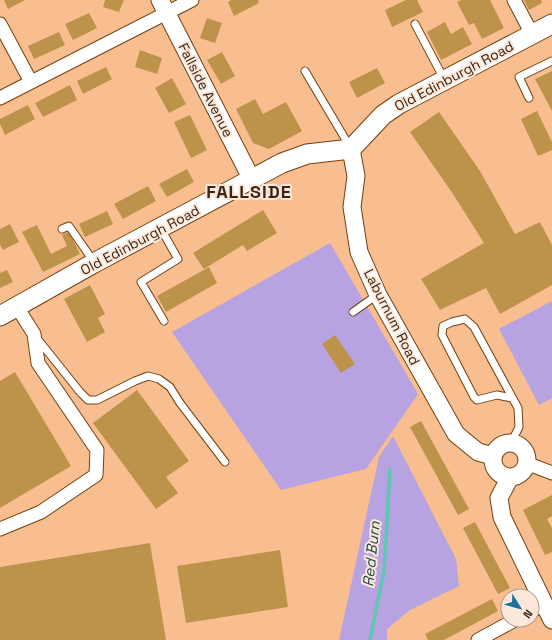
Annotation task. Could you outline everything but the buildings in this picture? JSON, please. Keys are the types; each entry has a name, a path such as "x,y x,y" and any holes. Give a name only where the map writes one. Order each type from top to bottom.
{"main road":[{"name":"Old Edinburgh Road","path":"0,316 94,262 160,229 282,163 307,154 351,149 383,115 399,104 444,79 552,24"}],"street":[{"path":"0,98 31,82 164,6 192,0"},
{"path":"514,0 532,34"},
{"name":"Fallside Avenue","path":"164,6 252,180"},
{"path":"0,24 31,82"},
{"name":"Laburnum Road","path":"351,149 356,176 352,207 359,252 378,295 456,434 478,452 493,456"},
{"path":"0,529 41,512 96,475 97,450 38,363 34,334 17,307"},
{"path":"511,443 516,444 524,450 527,460 526,465 520,474 510,477 496,471 493,456 498,448 511,443"},
{"path":"526,465 534,466 552,473"},
{"path":"510,477 499,498 502,517 530,588"},
{"path":"540,609 552,620"},
{"path":"478,640 500,628"}],"lane":[{"path":"415,24 444,79"},
{"path":"529,98 519,77 552,61"},
{"path":"305,70 351,149"},
{"path":"62,229 69,226 94,262"},
{"path":"160,229 178,259 141,282 164,321"},
{"path":"353,312 378,295"},
{"path":"511,443 519,427 518,408 474,328 465,319 443,326 442,335 474,397 477,400 497,395 512,398"},
{"path":"34,334 88,400 97,400 135,380 148,376 159,379 170,387 180,403 225,462"}],"shaded area":[{"path":"330,243 418,394 366,469 281,490 172,332"},
{"path":"552,301 552,398 539,405 499,329"},
{"path":"393,436 456,559 459,586 410,610 387,629 387,640 339,640 379,457"}],"waterway":[{"name":"Red Burn","path":"370,640 384,571 390,469"}],"district":[{"name":"FALLSIDE","path":"249,191"}]}
